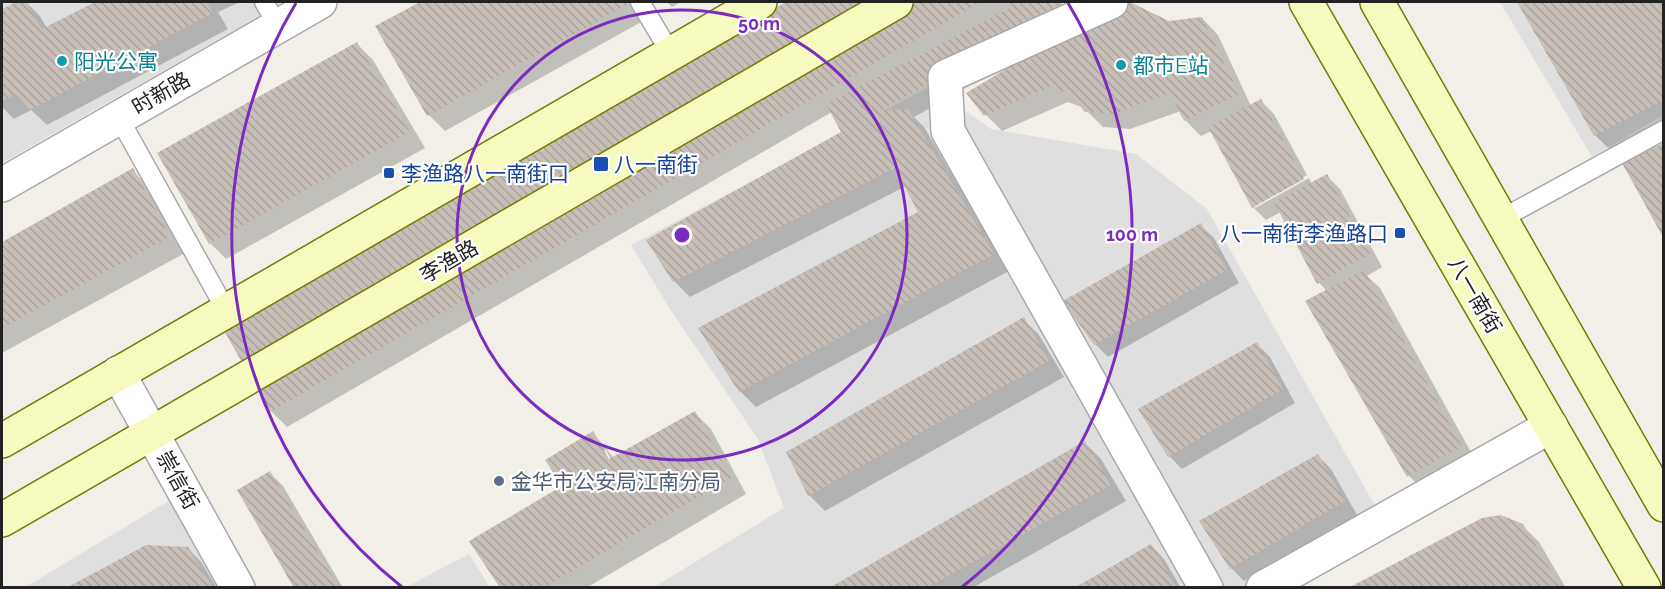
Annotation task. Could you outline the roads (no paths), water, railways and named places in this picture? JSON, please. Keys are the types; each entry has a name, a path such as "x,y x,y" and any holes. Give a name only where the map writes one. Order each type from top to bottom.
{"main road":[{"path":"2,441 670,52 760,2"},
{"name":"李渔路","path":"2,520 896,2"},
{"name":"八一南街","path":"1306,2 1644,588"},
{"path":"1377,2 1664,505"}],"street":[{"name":"时新路","path":"2,185 118,118 271,14 320,2"},
{"path":"1111,2 945,77 948,131 1206,588"},
{"name":"崇信街","path":"118,373 238,588"},
{"path":"1263,588 1551,426"}],"lane":[{"path":"640,2 670,52"},
{"path":"118,118 226,310"},
{"path":"1501,219 1664,130"}],"place":[{"name":"阳光公寓","path":"62,61"},
{"name":"都市E站","path":"1121,65"},
{"name":"八一南街","path":"601,164"},
{"name":"李渔路八一南街口","path":"389,173"},
{"name":"八一南街李渔路口","path":"1400,233"},
{"name":"金华市公安局江南分局","path":"499,481"}]}
